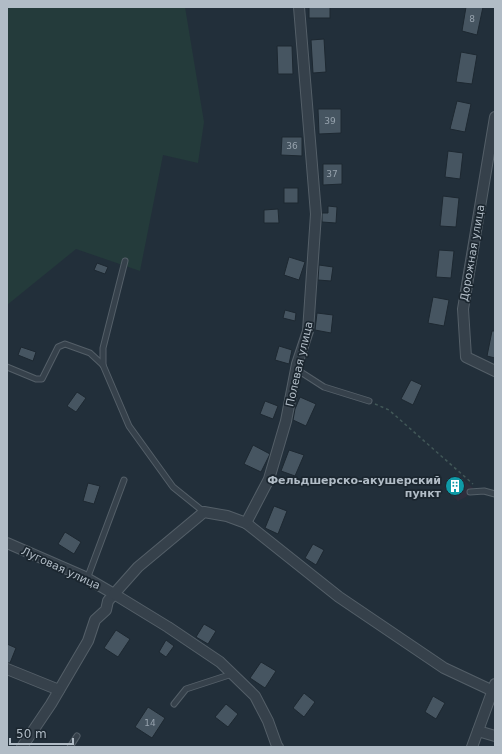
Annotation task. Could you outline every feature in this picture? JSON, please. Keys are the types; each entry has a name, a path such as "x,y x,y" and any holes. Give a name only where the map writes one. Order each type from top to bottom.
{"street":[{"name":"Полевая улица","path":"246,524 269,478 286,421 296,369 308,331 316,214 299,7"},
{"name":"Дорожная улица","path":"495,117 462,310 466,357 495,371"},
{"path":"22,747 59,690 88,641 95,620 106,610 108,601 138,567 204,512 226,516 246,524 339,597 444,668 494,687 472,747"},
{"name":"Луговая улица","path":"7,543 87,579 114,594"},
{"path":"114,594 168,627 220,662 255,696 268,721 276,746 278,747"},
{"path":"7,669 59,690"},
{"path":"478,731 495,736"}],"lane":[{"path":"125,261 103,348 103,365 129,426 173,487 204,512"},
{"path":"7,367 36,379 42,379 58,347 65,344 90,353 103,365"},
{"path":"296,369 324,387 369,401"},
{"path":"87,579 124,480"},
{"path":"470,492 484,490 495,494"},
{"path":"174,704 186,689 232,674"},
{"path":"70,747 77,736"}],"path":[{"path":"369,401 389,410 457,471 476,487 484,490"}],"shaded area":[{"path":"457,474 473,488 466,497 458,501 444,489"}],"green space":[{"path":"7,7 185,7 204,122 198,163 163,155 140,271 76,249 7,305"}],"building":[{"path":"309,7 330,7 330,18 309,18"},
{"path":"466,7 483,7 477,35 462,31"},
{"path":"324,39 326,72 313,73 311,40"},
{"path":"277,46 292,46 293,74 278,74"},
{"path":"461,52 477,55 472,84 456,82"},
{"path":"457,101 471,104 465,132 450,129"},
{"path":"318,109 341,109 341,133 319,134"},
{"path":"282,137 302,137 302,156 281,155"},
{"path":"448,151 463,153 460,179 445,177"},
{"path":"323,164 342,164 342,184 323,185"},
{"path":"284,188 298,188 298,203 284,203"},
{"path":"443,196 459,198 456,227 440,226"},
{"path":"328,206 337,207 336,223 322,222 322,213 328,213"},
{"path":"278,209 279,223 264,223 264,210"},
{"path":"439,250 454,251 451,278 436,277"},
{"path":"289,257 305,262 299,280 284,275"},
{"path":"97,263 108,267 105,274 94,270"},
{"path":"319,265 333,267 331,281 318,280"},
{"path":"433,297 449,300 444,326 428,323"},
{"path":"285,310 296,313 295,321 283,318"},
{"path":"317,313 333,315 331,333 315,330"},
{"path":"492,331 495,331 495,358 487,356"},
{"path":"279,346 292,350 289,364 275,360"},
{"path":"21,347 36,352 33,361 18,355"},
{"path":"411,380 422,385 413,405 401,399"},
{"path":"77,392 86,398 76,412 67,406"},
{"path":"300,397 316,404 306,426 293,420 295,409"},
{"path":"265,401 278,406 273,419 260,414"},
{"path":"253,445 270,454 261,472 244,464"},
{"path":"289,450 304,455 295,476 281,471"},
{"name":"Фельдшерско-акушерский пункт","path":"458,477 463,482 453,494 447,489"},
{"path":"88,483 100,486 94,504 83,501"},
{"path":"274,506 287,511 278,534 265,528"},
{"path":"65,532 81,542 74,554 58,544"},
{"path":"313,544 324,550 316,565 305,558"},
{"path":"204,624 216,631 208,644 196,637"},
{"path":"116,630 130,639 118,657 104,648"},
{"path":"166,640 174,646 166,657 159,652"},
{"path":"7,644 16,648 10,663 7,663"},
{"path":"261,662 276,671 265,688 250,678"},
{"path":"304,693 315,702 304,717 293,708"},
{"path":"433,696 445,703 436,719 425,712"},
{"path":"226,704 238,714 228,727 215,717"},
{"path":"148,707 165,718 152,738 135,727"}],"place":[{"name":"Фельдшерско-акушерский пункт","path":"455,486"}]}
